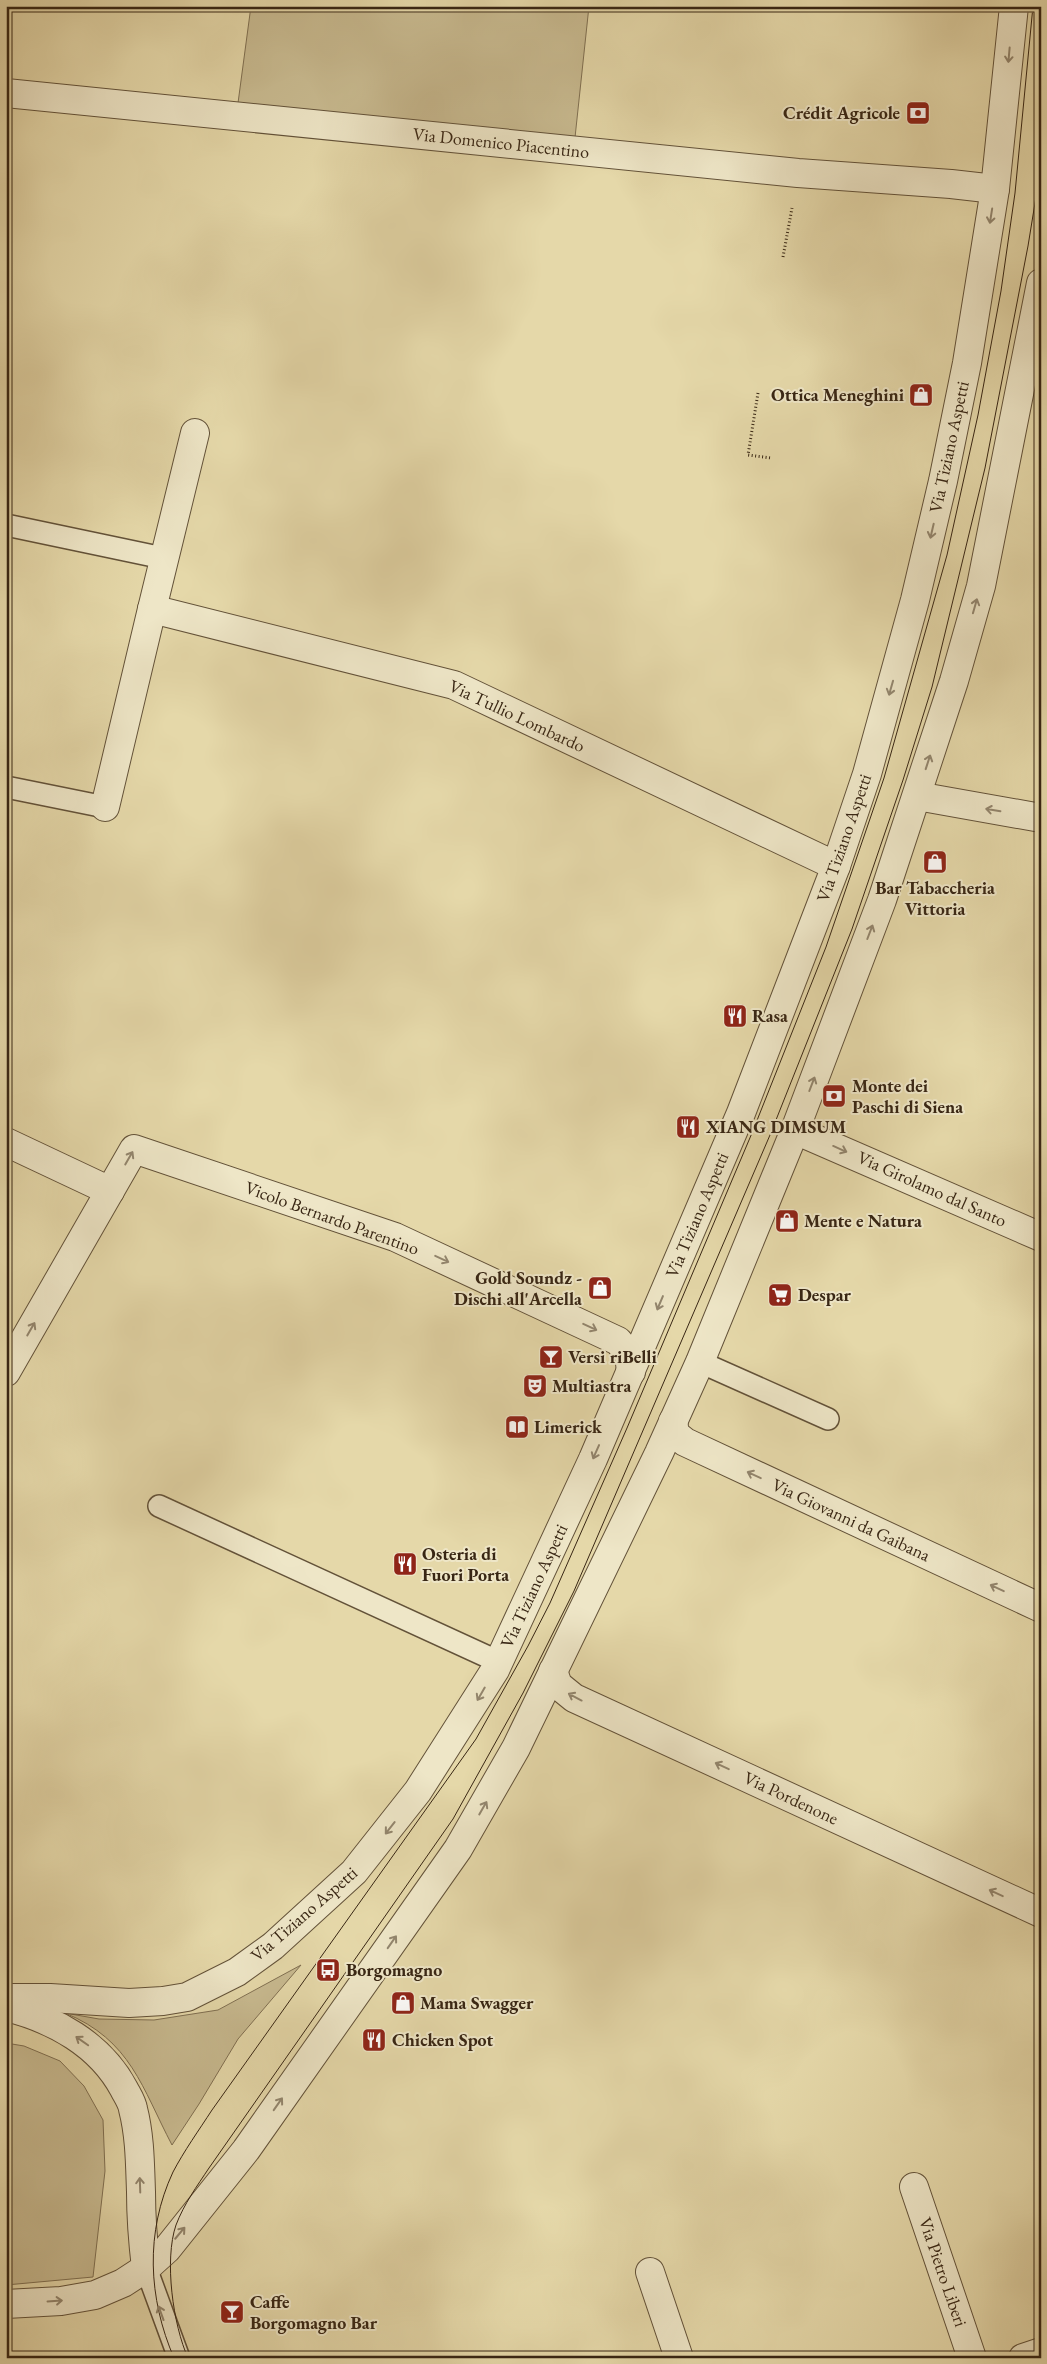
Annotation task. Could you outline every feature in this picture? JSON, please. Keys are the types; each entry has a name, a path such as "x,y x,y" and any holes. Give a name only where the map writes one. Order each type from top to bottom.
{"street":[{"name":"Via Tiziano Aspetti","path":"6,1998 50,1998 129,2003 163,2001 187,1997 237,1972 273,1946 354,1872 418,1791 474,1705 499,1662 593,1459 741,1113 836,866 866,774 916,600 967,363 996,190 1014,6"},
{"name":"Via Domenico Piacentino","path":"6,93 798,173 951,184 996,190"},
{"path":"6,2304 61,2301 95,2295 123,2283 146,2268 180,2234 246,2150 458,1849 516,1748 700,1362 795,1130 879,907 954,681 981,586 1032,374 1041,284"},
{"path":"105,807 163,558 195,433"},
{"name":"Via Tullio Lombardo","path":"152,608 454,685 836,866"},
{"path":"917,796 1041,818"},
{"name":"Via Girolamo dal Santo","path":"795,1130 1041,1237"},
{"path":"6,1142 110,1191"},
{"name":"Vicolo Bernardo Parentino","path":"6,1372 134,1149 395,1237 618,1340 629,1354 631,1372"},
{"name":"Via Giovanni da Gaibana","path":"673,1421 675,1434 685,1442 1041,1608"},
{"name":"Via Pordenone","path":"553,1671 558,1685 574,1698 1041,1913"},
{"path":"6,2006 31,2013 62,2027 92,2049 115,2072 133,2108 139,2144 142,2229 146,2268"},
{"name":"Via Pietro Liberi","path":"914,2187 972,2358"},
{"path":"650,2272 679,2358"},
{"path":"1023,2358 1041,2352"}],"lane":[{"path":"6,525 163,558"},
{"path":"6,787 105,807"},
{"path":"700,1362 828,1419"},
{"path":"159,1506 499,1662"},
{"path":"146,2268 179,2358"}],"path":[{"path":"783,257 798,173"},
{"path":"758,393 748,455 771,458"}],"shaded area":[{"path":"251,6 589,6 574,147 238,103"},
{"path":"301,1965 238,2039 172,2145 142,2085 120,2052 105,2037 87,2024 65,2013 99,2019 154,2020 218,2010"},
{"path":"6,2043 24,2046 60,2061 84,2086 103,2120 105,2171 93,2277 6,2285"}],"tram line":[{"path":"174,2358 159,2312 153,2265 154,2241 158,2218 173,2172 212,2110 476,1739 528,1646 550,1603 627,1428 752,1133 826,947 884,778 947,555 978,415 1001,291 1015,193 1033,6"},
{"path":"188,2358 178,2328 172,2292 172,2239 179,2217 209,2168 453,1819 523,1693 574,1591 770,1135 852,929 903,780 932,687 985,468 1028,246 1041,166"}],"place":[{"name":"Crédit Agricole","path":"918,113"},
{"name":"Ottica Meneghini","path":"921,395"},
{"name":"Bar Tabaccheria Vittoria","path":"935,862"},
{"name":"Rasa","path":"735,1016"},
{"name":"Monte dei Paschi di Siena","path":"834,1096"},
{"name":"XIANG DIMSUM","path":"688,1127"},
{"name":"Mente e Natura","path":"787,1221"},
{"name":"Gold Soundz - Dischi all'Arcella","path":"600,1288"},
{"name":"Despar","path":"780,1295"},
{"name":"Versi riBelli","path":"551,1357"},
{"name":"Multiastra","path":"535,1386"},
{"name":"Limerick","path":"517,1427"},
{"name":"Osteria di Fuori Porta","path":"405,1564"},
{"name":"Borgomagno","path":"328,1970"},
{"name":"Mama Swagger","path":"403,2003"},
{"name":"Chicken Spot","path":"374,2040"},
{"name":"Caffe Borgomagno Bar","path":"232,2312"}]}
